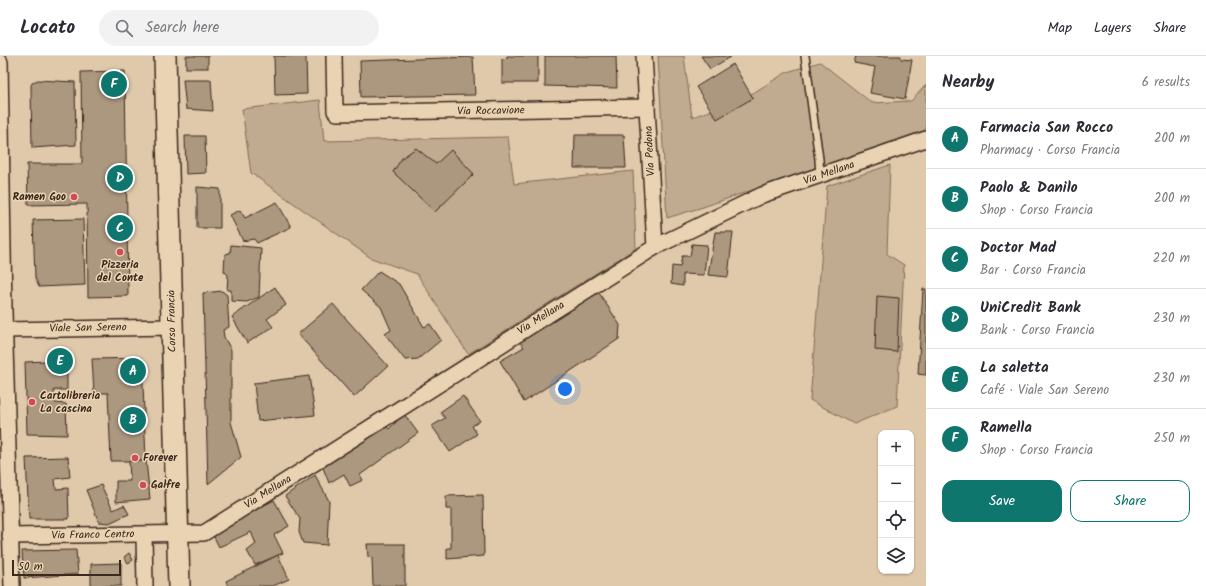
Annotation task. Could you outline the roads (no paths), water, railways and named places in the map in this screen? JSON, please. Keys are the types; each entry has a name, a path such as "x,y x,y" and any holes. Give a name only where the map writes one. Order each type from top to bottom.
{"main road":[{"name":"Corso Francia","path":"165,56 177,534 181,581"}],"street":[{"name":"Via Roccavione","path":"334,56 335,111 337,113 647,107"},
{"name":"Via Pedona","path":"644,56 655,247"},
{"path":"0,62 5,330 4,438 12,586"},
{"name":"Via Mellana","path":"177,534 204,533 655,247 762,195 926,140"},
{"name":"Viale San Sereno","path":"5,330 172,327"},
{"name":"Via Franco Centro","path":"10,536 177,534"},
{"path":"144,535 144,586"}],"lane":[{"path":"805,56 820,176"}],"place":[{"name":"Ramella","path":"114,84"},
{"name":"UniCredit Bank","path":"120,178"},
{"name":"Ramen Goo","path":"74,197"},
{"name":"Doctor Mad","path":"120,228"},
{"name":"Pizzeria del Conte","path":"120,252"},
{"name":"La saletta","path":"60,361"},
{"name":"Farmacia San Rocco","path":"133,371"},
{"name":"Cartolibreria La cascina","path":"32,402"},
{"name":"Paolo & Danilo","path":"133,420"},
{"name":"Forever","path":"135,458"},
{"name":"Galfre","path":"143,485"}]}
